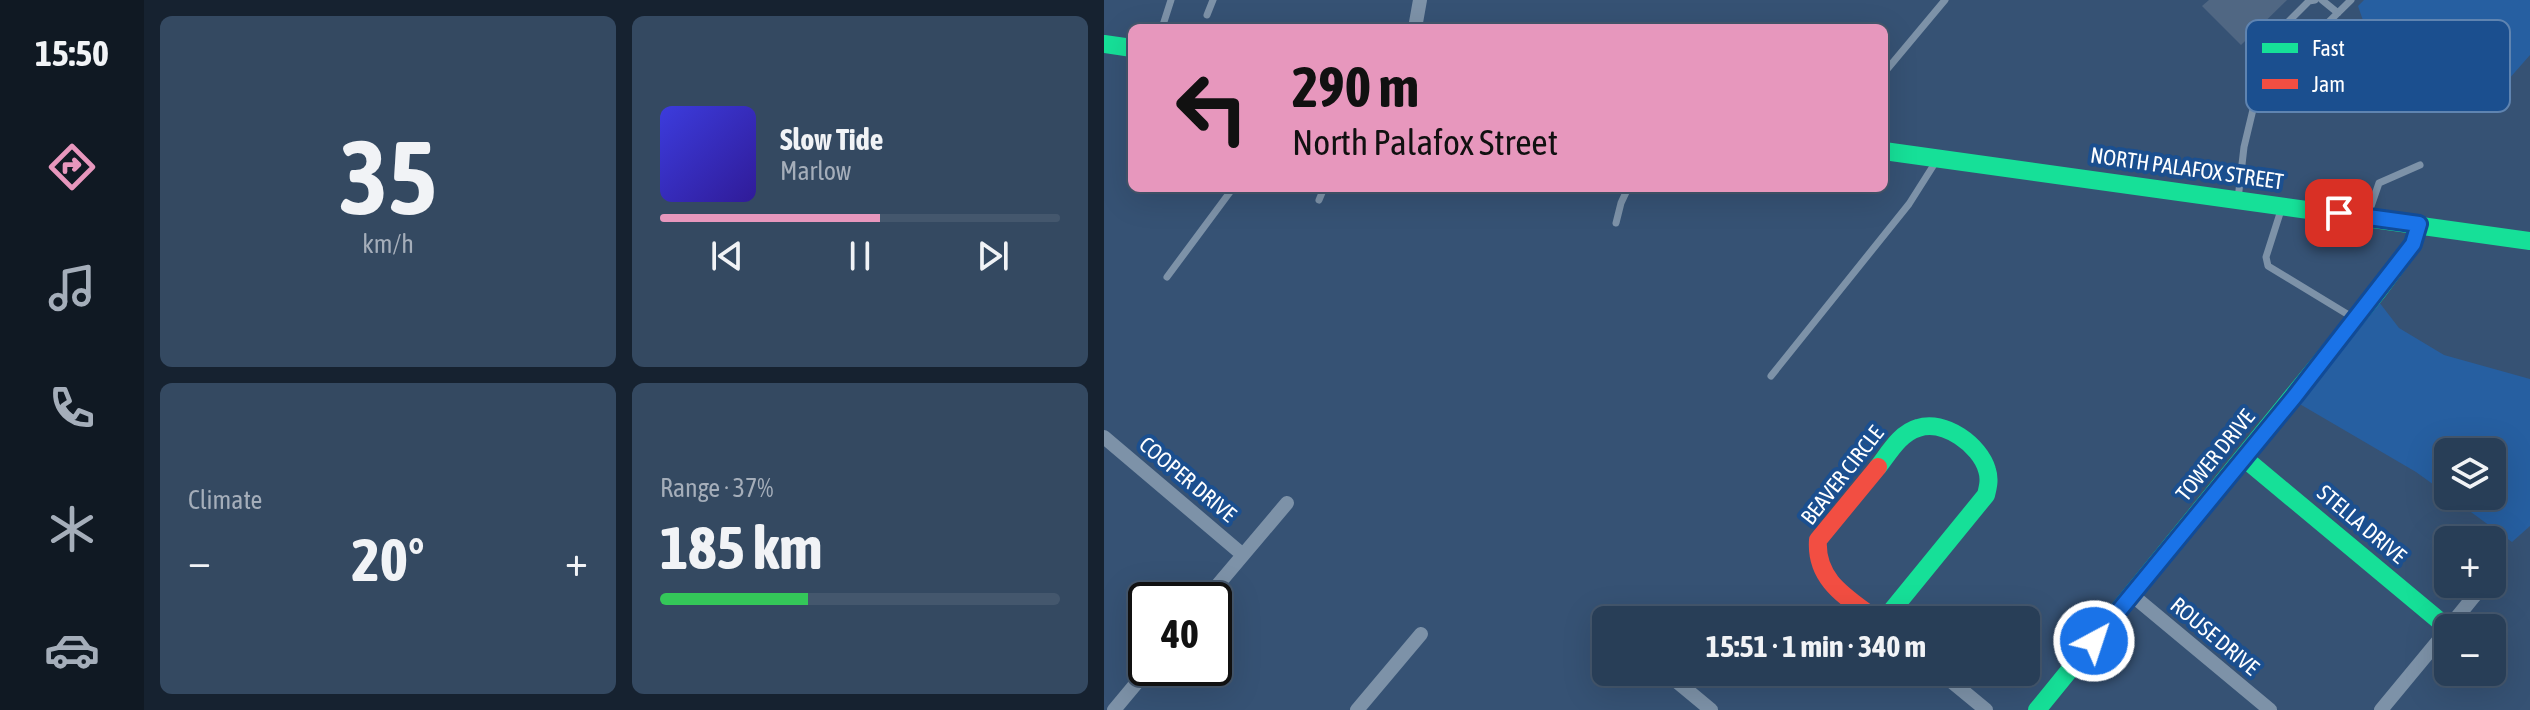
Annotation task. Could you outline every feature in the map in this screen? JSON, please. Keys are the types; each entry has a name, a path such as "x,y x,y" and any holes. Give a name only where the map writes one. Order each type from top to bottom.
{"street":[{"path":"1416,24 1420,0"},
{"path":"1104,44 1128,47"},
{"name":"NORTH PALAFOX STREET","path":"1888,152 2530,241"},
{"name":"TOWER DRIVE","path":"2037,710 2356,320 2413,244 2419,224"},
{"name":"BEAVER CIRCLE","path":"1860,606 1825,576 1816,560 1818,540 1905,434 1924,425 1935,425 1953,432 1982,457 1990,475 1989,485 1986,495 1895,606"},
{"name":"COOPER DRIVE","path":"1104,437 1243,555"},
{"name":"STELLA DRIVE","path":"2244,458 2434,616"},
{"path":"1220,582 1287,503"},
{"name":"ROUSE DRIVE","path":"2132,595 2270,710"},
{"path":"2459,614 2473,598"},
{"path":"1357,710 1421,634"},
{"path":"2381,710 2434,645"},
{"path":"1114,710 1134,686"},
{"path":"1682,686 1711,710"},
{"path":"1957,686 1986,710"}],"lane":[{"path":"1163,24 1171,0"},
{"path":"1207,15 1213,0"},
{"path":"1888,68 1945,0"},
{"path":"2290,20 2309,1 2315,0"},
{"path":"2322,0 2338,13"},
{"path":"2331,20 2351,0"},
{"path":"2238,199 2244,147 2252,112"},
{"path":"1771,376 1909,204 1938,158"},
{"path":"2368,217 2379,183 2420,165"},
{"path":"1167,277 1230,192"},
{"path":"1319,200 1322,192"},
{"path":"1616,223 1626,192"},
{"path":"2283,205 2266,257 2268,266 2356,320"}],"shaded area":[{"path":"2364,0 2530,0 2530,55 2510,78 2510,20 2363,20 2358,6"},
{"path":"2379,302 2399,328 2444,355 2530,379 2530,526 2512,542 2506,538 2506,526 2490,526 2468,510 2506,510 2506,438 2434,438 2434,485 2298,403"}],"building":[{"path":"2209,0 2287,0 2267,20 2246,20 2246,40 2241,45 2202,6"}],"traffic: fast":[{"path":"1104,44 1128,47"},
{"path":"1888,152 2530,241"},
{"path":"2037,710 2379,290 2413,244 2419,224"},
{"path":"1878,467 1906,434 1918,428 1939,427 1969,443 1983,461 1989,480 1986,495 1895,606"},
{"path":"2244,458 2434,616"}],"traffic: jam":[{"path":"1858,606 1828,578 1818,554 1818,540 1878,467"}],"route":[{"path":"2094,641 2368,305 2417,235 2419,224 2339,213"}]}
